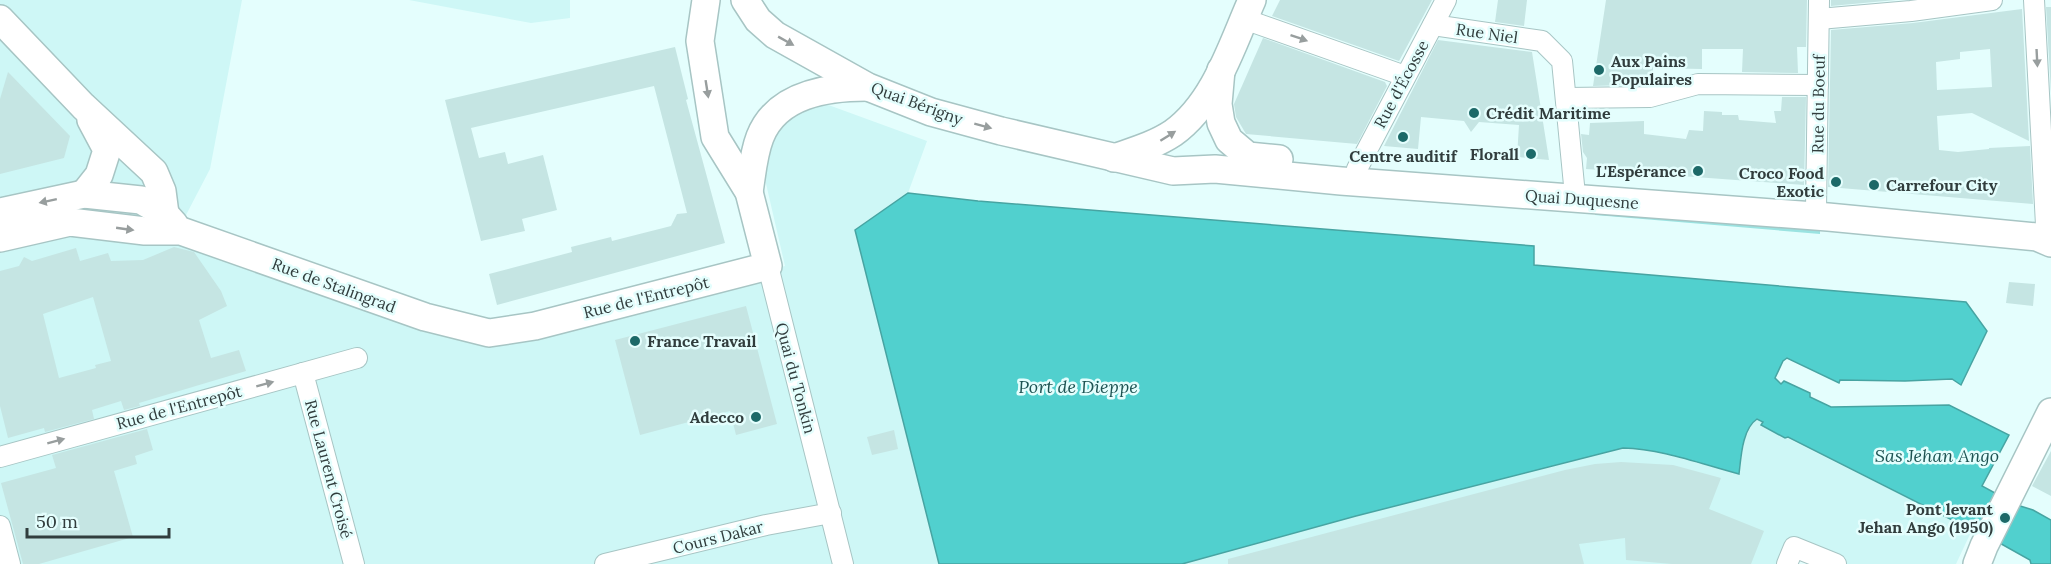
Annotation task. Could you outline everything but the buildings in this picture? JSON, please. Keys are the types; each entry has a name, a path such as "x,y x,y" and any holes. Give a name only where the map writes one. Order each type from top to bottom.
{"main road":[{"name":"Quai du Tonkin","path":"706,0 700,41 715,137 749,192 768,266"},
{"name":"Quai Bérigny","path":"745,0 758,20 775,35 868,87 932,112 1114,158"},
{"path":"1114,158 1156,143 1193,117 1221,70 1248,9"},
{"path":"0,19 83,106 154,172 173,222"},
{"name":"Quai Duquesne","path":"1221,70 1218,104 1221,123 1229,140 1248,156 1357,169 1574,185 2049,231"},
{"name":"Quai du Tonkin","path":"749,192 754,159 761,135 775,115 812,92 837,87 868,87"},
{"path":"83,106 107,150 99,174 84,194"},
{"name":"Quai Duquesne","path":"1114,158 1173,171 1215,169 1341,181 1828,217 2037,237 2049,231"},
{"path":"0,212 84,194 141,200 173,222"},
{"path":"0,238 70,222 145,231 173,222"},
{"name":"Rue de Stalingrad","path":"173,222 425,317 489,333"},
{"name":"Rue de l'Entrepôt","path":"489,333 535,326 768,266"},
{"path":"1981,555 2051,412"}],"street":[{"name":"Rue d'Écosse","path":"1357,169 1446,0"},
{"path":"1819,10 1992,0"},
{"path":"2034,0 2049,231"},
{"path":"1248,9 1405,76"},
{"name":"Rue du Boeuf","path":"1816,209 1819,10"},
{"name":"Rue Niel","path":"1433,25 1542,41 1562,61 1566,98"},
{"path":"1574,185 1566,98 1650,97 1698,84 1818,85"},
{"name":"Quai du Tonkin","path":"768,266 843,564"},
{"name":"Rue de l'Entrepôt","path":"0,456 357,358"},
{"name":"Rue Laurent Croisé","path":"303,373 354,564"},
{"name":"Cours Dakar","path":"605,564 766,525 831,513"},
{"path":"0,526 10,564"},
{"path":"1790,555 1836,564"}],"shaded area":[{"path":"0,0 242,0 210,169 174,238 489,344 785,266 761,162 775,121 823,103 927,141 908,193 855,230 939,564 0,564"},
{"path":"409,0 570,0 570,18 531,23"},
{"path":"1595,211 1820,229 1820,234 1595,215"},
{"path":"1757,419 1763,422 1761,425 1972,530 1956,564 1824,564 1790,551 1784,564 1182,564 1356,516 1623,448 1638,448 1738,474 1745,439 1753,422"}],"water":[{"name":"Port de Dieppe","path":"908,193 978,201 1534,246 1534,265 1966,302 1987,331 1961,385 1952,379 1840,380 1839,383 1787,358 1783,361 1775,378 1781,384 1784,381 1810,393 1810,397 1831,407 1949,405 2009,435 1982,486 2051,520 2051,564 2031,564 2030,560 1980,532 1788,437 1785,438 1761,425 1763,422 1757,419 1745,437 1739,474 1667,454 1623,448 1356,516 1182,564 939,564 855,230"}],"place":[{"name":"Aux Pains Populaires","path":"1599,70"},
{"name":"Crédit Maritime","path":"1474,113"},
{"name":"Centre auditif","path":"1403,137"},
{"name":"Florall","path":"1531,154"},
{"name":"L'Espérance","path":"1698,171"},
{"name":"Croco Food Exotic","path":"1836,182"},
{"name":"Carrefour City","path":"1874,185"},
{"name":"France Travail","path":"635,341"},
{"name":"Adecco","path":"756,417"},
{"name":"Pont levant Jehan Ango (1950)","path":"2005,518"}],"water label":[{"name":"Sas Jehan Ango","path":"1937,456"}]}
